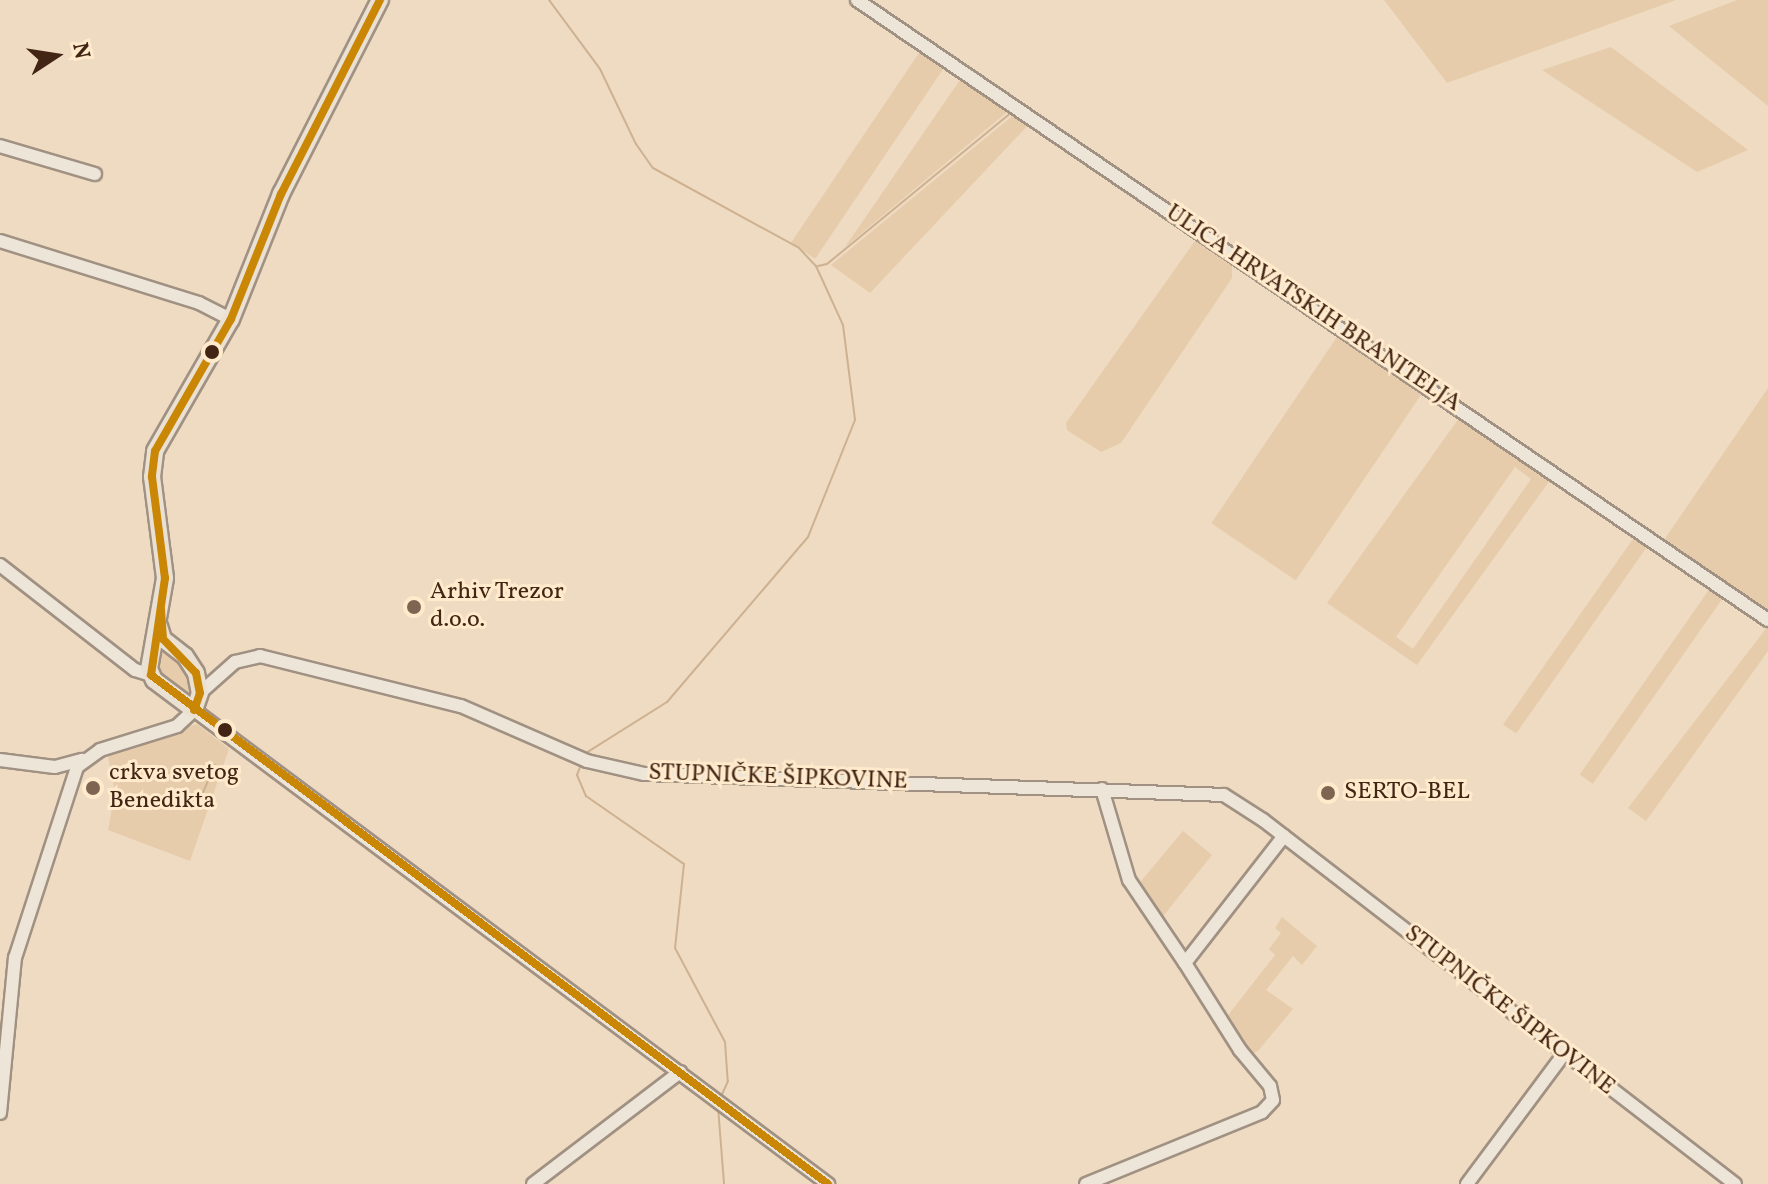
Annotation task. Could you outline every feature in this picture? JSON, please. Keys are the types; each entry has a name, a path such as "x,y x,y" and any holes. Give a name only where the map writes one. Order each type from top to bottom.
{"main road":[{"path":"159,626 163,639 191,664 200,693 194,710 151,675 166,559 152,464 231,319 281,194 380,0"}],"street":[{"name":"ULICA HRVATSKIH BRANITELJA","path":"857,0 1768,620"},
{"path":"0,146 95,174"},
{"path":"0,241 199,303 231,319"},
{"path":"0,565 135,670 151,675"},
{"name":"STUPNIČKE ŠIPKOVINE","path":"200,693 235,662 262,656 461,706 583,760 644,774 1224,795 1284,836 1563,1055 1735,1184"},
{"path":"0,760 45,767 82,760 177,726 194,710 828,1184"},
{"path":"0,1113 15,958 82,760"},
{"path":"45,767 60,779 68,795"},
{"path":"1086,1184 1262,1112 1271,1103 1270,1086 1240,1050 1129,880 1102,789"},
{"path":"1185,963 1284,836"},
{"path":"1467,1184 1563,1055"},
{"path":"533,1184 680,1072"}],"shaded area":[{"path":"1384,0 1676,0 1447,83"},
{"path":"1737,0 1768,0 1768,106 1669,26"},
{"path":"923,47 947,63 815,259 791,243"},
{"path":"1611,47 1748,150 1697,172 1542,70"},
{"path":"964,74 1013,107 845,247"},
{"path":"1016,113 1031,122 870,293 831,265"},
{"path":"1197,238 1232,260 1232,278 1121,443 1101,452 1067,430 1066,423"},
{"path":"1341,331 1426,388 1296,580 1211,523"},
{"path":"1768,388 1768,614 1662,543"},
{"path":"1462,414 1553,476 1417,665 1327,603","holes":["1515,467 1531,479 1413,649 1396,637"]},
{"path":"1635,536 1648,545 1516,734 1503,724"},
{"path":"1711,587 1724,596 1593,784 1580,775"},
{"path":"1768,626 1768,651 1646,821 1628,808"},
{"path":"159,646 179,657 192,678 192,697 156,676"},
{"path":"197,724 229,749 190,861 108,830 115,791 107,752"},
{"path":"1183,831 1212,855 1160,920 1137,886"},
{"path":"1282,917 1317,946 1302,965 1293,956 1266,990 1293,1009 1258,1051 1249,1055 1225,1019 1275,955 1269,949 1281,933 1275,928"}],"waterway":[{"path":"549,0 600,69 636,144 653,168 799,248 816,266 843,325 855,420 808,537 667,702 586,753"},
{"path":"818,266 827,264 1012,112"},
{"path":"582,762 577,775 586,796 684,864 675,948 725,1042 728,1081 721,1097"},
{"path":"197,806 215,765"},
{"path":"718,1107 724,1184"}],"transit line":[{"path":"380,0 281,194 231,319 155,451 152,477 165,578 151,675 828,1184"},
{"path":"161,610 163,639 196,673 200,693 194,710"}],"place":[{"name":"Arhiv Trezor d.o.o.","path":"414,607"},
{"name":"crkva svetog Benedikta","path":"93,788"},
{"name":"SERTO-BEL","path":"1328,793"}]}
